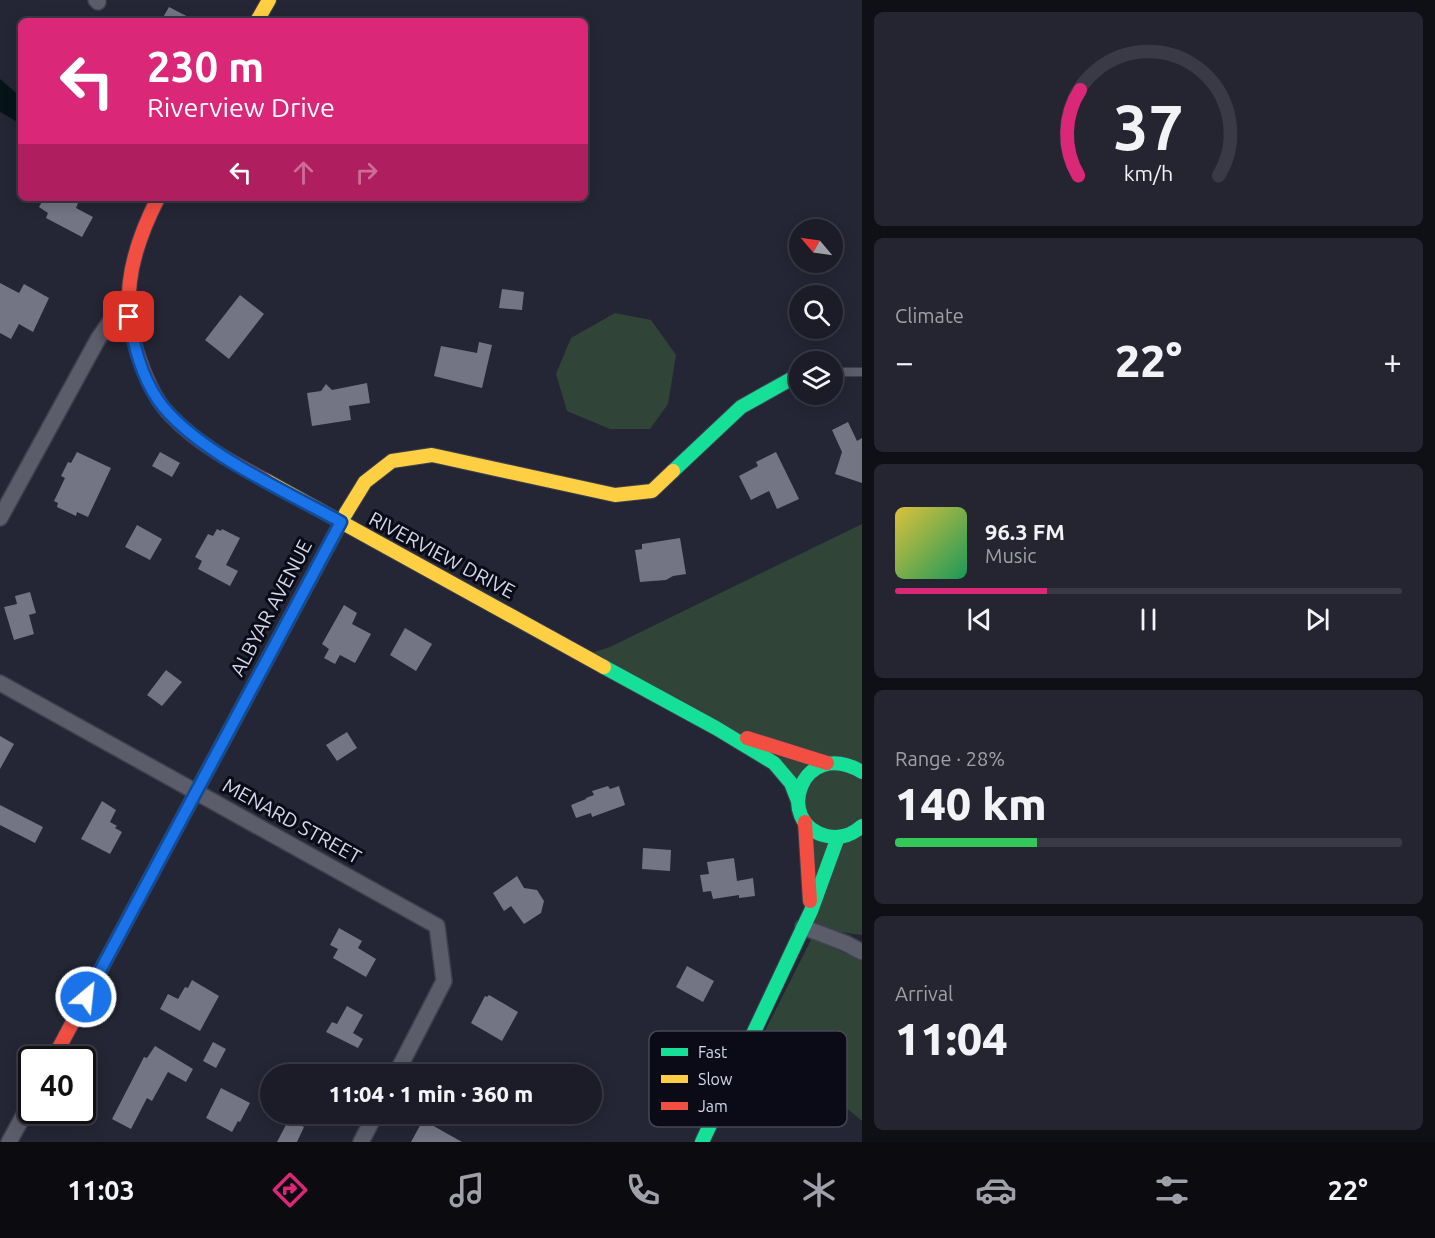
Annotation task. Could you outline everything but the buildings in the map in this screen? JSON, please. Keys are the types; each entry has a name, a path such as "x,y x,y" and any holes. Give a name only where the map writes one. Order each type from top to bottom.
{"street":[{"path":"259,18 269,0"},
{"name":"RIVERVIEW DRIVE","path":"156,201 145,220 130,267 126,299 136,353 158,399 186,430 223,457 716,728 774,763 791,783 805,822 811,911"},
{"path":"0,518 98,339 126,299"},
{"name":"ALBYAR AVENUE","path":"60,1046 341,522 365,482 392,461 432,455 615,495 652,490 741,407 789,380"},
{"name":"MENARD STREET","path":"0,683 437,926 444,981 401,1064"},
{"name":"RIVERVIEW DRIVE","path":"716,728 826,763 838,761 856,765"},
{"path":"798,801 800,788 806,777 815,768 826,763"},
{"path":"805,822 814,831 826,836 838,837 849,835 862,826"},
{"path":"754,1031 811,911 838,837"},
{"path":"803,927 862,952"},
{"path":"9,1142 19,1124"},
{"path":"361,1142 370,1124"},
{"path":"702,1142 709,1127"}],"lane":[{"path":"843,372 862,372"}],"green space":[{"path":"615,313 651,320 676,355 668,404 650,429 610,429 567,411 556,374 571,338"},
{"path":"862,524 862,935 803,927 811,911 791,783 585,655 610,647"},
{"path":"812,938 862,961 862,1121 847,1108 847,1031 765,1031"}],"shaded area":[{"path":"0,79 18,94 18,122 0,112"}],"traffic: fast":[{"path":"673,471 741,407 789,380"},
{"path":"138,900 346,513"},
{"path":"604,667 716,728 774,763 791,783 798,801"},
{"path":"862,772 841,764 823,765 810,773 801,786 798,801 801,816 810,828 827,836 846,836 862,826"},
{"path":"754,1031 811,911 838,837"},
{"path":"702,1142 709,1127"}],"traffic: slow":[{"path":"259,18 269,0"},
{"path":"346,513 365,482 392,461 432,455 615,495 652,491 673,471"},
{"path":"265,480 604,667"}],"traffic: jam":[{"path":"157,201 139,241 130,282 131,324 135,346 143,369 158,399 181,426 215,451 265,480"},
{"path":"747,738 827,763"},
{"path":"805,822 810,901"},
{"path":"60,1046 138,900"}],"route":[{"path":"86,997 341,522 223,457 186,430 158,399 136,353 129,317"}]}
